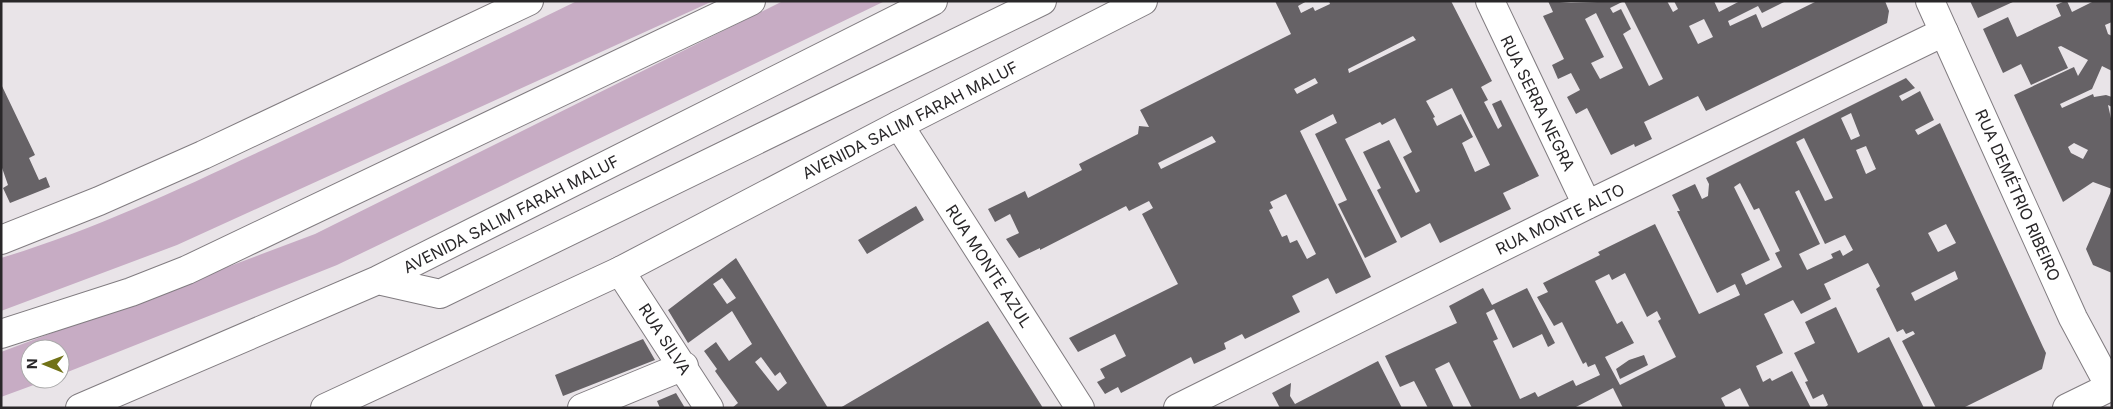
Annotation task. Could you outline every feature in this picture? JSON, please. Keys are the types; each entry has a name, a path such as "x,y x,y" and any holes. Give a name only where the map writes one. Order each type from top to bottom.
{"main road":[{"path":"1,240 99,201 203,155 529,1"},
{"path":"1,334 131,292 187,270 751,1"},
{"name":"AVENIDA SALIM FARAH MALUF","path":"80,408 378,280 933,1"},
{"path":"378,280 440,294 1042,1"},
{"name":"AVENIDA SALIM FARAH MALUF","path":"325,408 620,270 899,125 1144,1"},
{"name":"RUA SERRA NEGRA","path":"1490,1 1587,205"},
{"name":"RUA DEMÉTRIO RIBEIRO","path":"1930,1 2073,318 2111,385"},
{"name":"RUA MONTE ALTO","path":"1178,408 1587,205 1944,32"},
{"name":"RUA MONTE AZUL","path":"899,125 1080,408"},
{"name":"RUA SILVA","path":"620,270 684,366 709,408"},
{"path":"582,408 684,366"},
{"path":"2067,408 2111,385"}],"shaded area":[{"path":"577,1 713,1 177,245 1,311 1,258 101,223 166,195"},
{"path":"783,1 885,1 337,265 70,371 70,339 36,339 315,234"},
{"path":"20,345 20,389 23,389 1,397 1,352"}],"building":[{"path":"1275,1 1307,1 1298,6 1301,13 1313,7 1315,11 1330,4 1329,1 1451,1 1492,81 1481,87 1488,100 1484,102 1498,129 1502,126 1492,104 1501,100 1539,176 1503,193 1511,209 1440,243 1430,223 1401,238 1377,190 1381,188 1363,152 1389,140 1416,193 1420,191 1403,157 1412,152 1395,118 1382,125 1380,122 1345,139 1397,242 1365,258 1338,204 1347,200 1315,134 1337,123 1333,114 1300,131 1371,277 1336,294 1328,278 1292,296 1300,312 1245,339 1242,334 1224,343 1226,349 1194,364 1191,357 1121,393 1118,387 1105,394 1097,382 1105,378 1100,369 1126,356 1115,334 1078,352 1069,338 1178,284 1142,214 1153,208 1149,201 1129,211 1126,206 1040,250 1040,248 1019,258 1006,239 1019,233 1010,214 995,222 988,209 1025,191 1028,198 1082,170 1079,164 1138,134 1139,126 1149,127 1140,110 1291,34","holes":["1413,36 1416,40 1349,73 1348,69","1315,78 1318,83 1297,94 1294,89","1452,88 1490,165 1475,172 1462,143 1473,137 1461,114 1437,126 1433,118 1435,117 1426,101","1212,136 1216,142 1161,169 1158,163","1286,194 1316,254 1307,259 1297,240 1290,243 1287,235 1282,237 1269,210 1273,208 1270,202"]},
{"path":"1548,1 1571,3 1624,1 1667,1 1673,12 1678,9 1674,1 1714,1 1719,12 1740,1 1786,1 1762,13 1758,6 1728,21 1730,26 1756,14 1762,28 1817,1 1885,1 1889,11 1887,23 1706,111 1698,96 1644,122 1652,139 1635,147 1634,144 1611,155 1587,108 1576,114 1567,97 1580,90 1571,73 1558,79 1552,65 1564,59 1543,16 1553,12","holes":["1624,1 1663,79 1649,86 1623,34 1631,29 1621,9 1613,13 1610,8","1596,13 1623,68 1600,79 1591,63 1604,57 1585,19","1704,19 1713,37 1698,44 1689,26"]},
{"path":"1970,1 2015,1 1978,18"},
{"path":"2067,1 2072,12 2094,1 2112,1 2112,22 2105,25 2108,34 2112,36 2112,71 2102,66 2092,89 2060,104 2062,108 2093,94 2094,97 2106,95 2112,97 2112,107 2108,105 2112,123 2112,189 2093,182 2063,202 2014,95 2074,67 2078,76 2088,60 2061,46 2058,47 2068,68 2031,85 2021,64 2003,73 1983,29 2008,17 2017,37 2061,16 2056,5","holes":["2074,143 2088,150 2083,159 2071,153 2068,147"]},
{"path":"1906,78 1915,88 1899,96 1902,101 1920,91 1934,120 1915,130 1918,135 1940,123 2046,353 2042,369 1963,408 1936,408 1902,341 1915,334 1913,331 1906,334 1903,329 1897,332 1876,289 1880,286 1868,263 1824,284 1831,299 1801,314 1793,300 1764,314 1783,353 1756,366 1763,382 1770,378 1772,381 1792,371 1811,408 1750,408 1740,388 1721,398 1726,408 1623,408 1613,388 1574,408 1472,408 1449,362 1435,369 1454,408 1428,408 1414,381 1400,387 1385,356 1457,323 1449,306 1483,288 1492,305 1527,288 1555,343 1548,347 1542,334 1513,348 1494,309 1486,313 1498,339 1493,341 1520,399 1535,392 1538,397 1573,380 1576,386 1600,375 1595,364 1588,367 1586,362 1583,364 1562,322 1554,326 1537,297 1548,292 1543,283 1600,255 1598,252 1655,224 1699,314 1740,295 1735,284 1717,293 1677,211 1680,211 1672,195 1695,184 1702,199 1708,196 1709,184 1706,178","holes":["1851,113 1860,136 1851,140 1841,118","1804,138 1833,198 1825,201 1796,142","1866,146 1876,169 1866,174 1856,150","1740,183 1754,210 1759,208 1780,251 1775,253 1782,267 1746,285 1741,274 1770,260 1734,187","1799,190 1825,244 1845,235 1853,250 1843,256 1840,250 1831,254 1833,258 1807,270 1799,254 1820,244 1795,192","1946,224 1956,243 1938,252 1928,233","1955,271 1958,279 1915,301 1911,293","1625,273 1647,317 1657,311 1661,319 1658,321 1676,357 1620,385 1605,357 1634,343 1622,321 1617,324 1595,281 1609,274 1612,280"]},
{"path":"1,84 35,155 29,158 39,180 46,177 50,187 10,203 3,188 8,185 1,165"},
{"path":"2112,189 2112,273 2093,265 2086,249"},
{"path":"916,206 924,220 867,254 858,240"},
{"path":"736,258 828,408 732,408 738,403 715,371 717,369 704,351 716,342 729,361 752,344 732,311 688,343 668,310","holes":["722,278 736,298 727,304 713,284","761,357 775,376 780,372 787,383 778,391 755,362"]},
{"path":"1836,307 1858,353 1889,337 1924,408 1824,408 1828,405 1823,394 1813,399 1805,382 1808,381 1794,353 1815,343 1805,322"},
{"path":"988,321 1043,408 840,408"},
{"path":"643,339 655,360 563,396 555,375"},
{"path":"1644,355 1648,365 1620,379 1616,369 1629,360"},
{"path":"1378,361 1402,408 1280,408 1272,393 1291,383 1290,396 1295,404"},
{"path":"676,393 685,408 660,408 657,401"}]}
